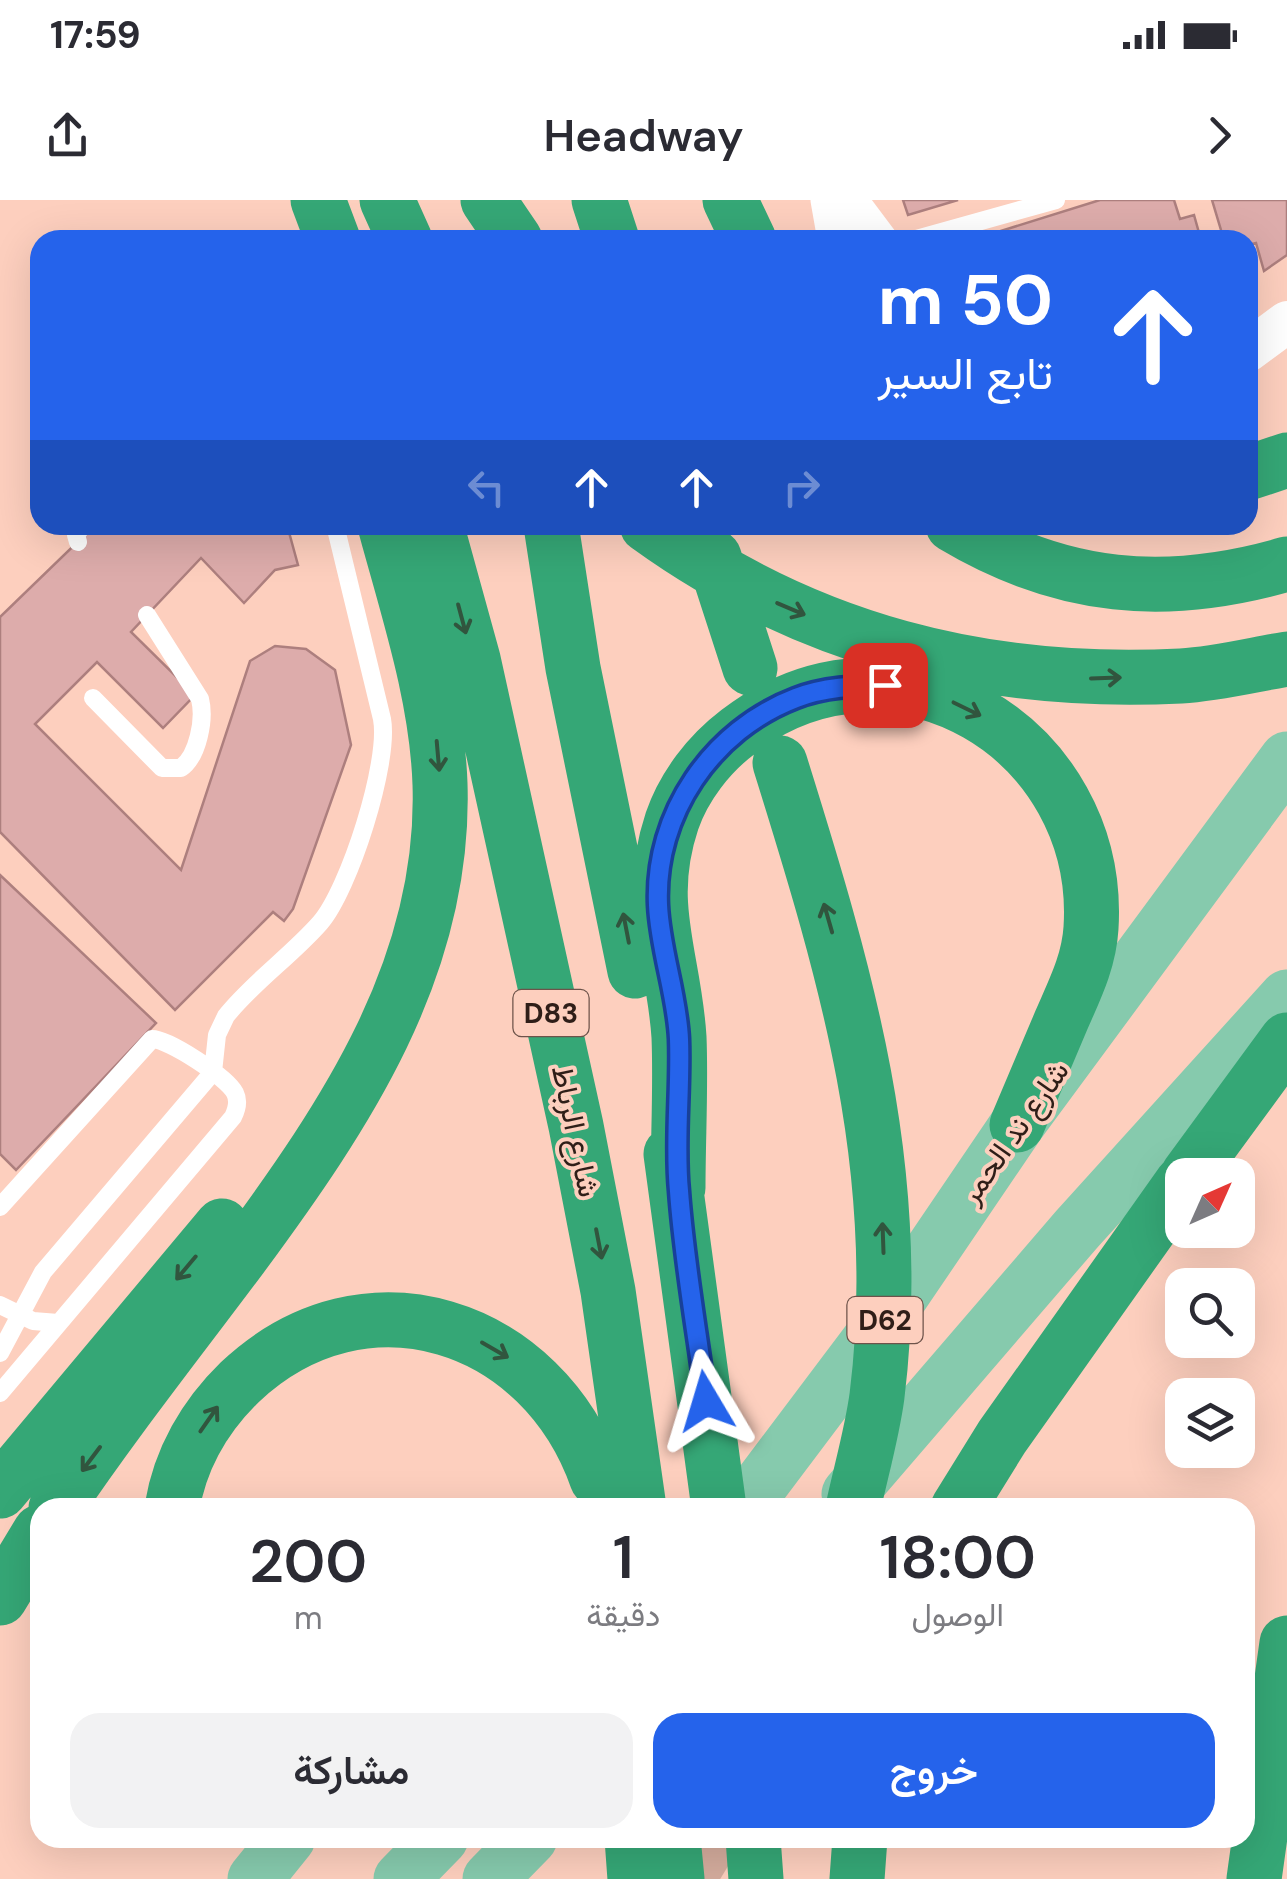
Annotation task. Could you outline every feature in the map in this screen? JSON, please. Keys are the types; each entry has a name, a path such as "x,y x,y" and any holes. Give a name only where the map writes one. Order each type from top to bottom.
{"highway":[{"path":"308,200 312,230"},
{"path":"318,200 329,230"},
{"path":"387,200 401,230"},
{"path":"488,200 505,230"},
{"path":"501,200 508,230"},
{"path":"599,200 609,230"},
{"path":"730,200 744,230"},
{"path":"1258,470 1287,460"},
{"path":"63,1498 307,1168 396,1012 416,958 440,842 440,784 435,725 388,535"},
{"path":"439,535 472,659 536,943 534,1023 538,1096 612,1498"},
{"path":"553,535 573,668 678,1188 718,1498"},
{"path":"661,535 692,558 784,607 880,644 980,668 1100,678 1186,676 1287,660"},
{"path":"707,535 750,668"},
{"path":"970,535 1035,565 1085,579 1137,585 1189,585 1241,578 1287,564"},
{"path":"678,1188 679,1036 658,905 661,860 673,818 694,778 722,744 757,717 840,686 885,685 930,693 971,709 1009,733 1041,764 1066,802 1084,843 1092,888 1091,932 1082,976 1017,1125"},
{"path":"780,762 830,924 854,1018 872,1111 881,1189 884,1290 877,1398 856,1498"},
{"path":"1200,1158 1287,1040"},
{"path":"0,1491 298,1135 368,1065"},
{"path":"964,1498 1002,1437 1165,1207"},
{"path":"174,1498 182,1466 209,1416 271,1356 328,1330 389,1321 420,1323 465,1335 507,1356 532,1375 572,1422 612,1498"},
{"path":"0,1598 30,1548"},
{"path":"1254,1879 1287,1643"},
{"path":"633,1848 635,1879"},
{"path":"673,1848 676,1879"},
{"path":"754,1848 756,1879"},
{"path":"856,1879 859,1848"}],"main road":[{"name":"شارع ند الحمر","path":"751,1498 886,1318 1017,1125 1287,759"},
{"name":"D62","path":"846,1498 1077,1229 1287,997"},
{"path":"255,1879 280,1848"},
{"path":"400,1879 431,1848"},
{"path":"497,1848 516,1879"},
{"path":"490,1879 520,1848"}],"street":[{"path":"828,200 833,230"},
{"path":"850,200 872,230"},
{"path":"1258,343 1287,322"}],"lane":[{"path":"950,230 1056,200"},
{"path":"0,1351 51,1262 213,1072 217,1035 226,1016 312,932 336,899 381,766 385,743 337,535"},
{"path":"93,698 162,768 181,768 191,760 202,714 200,699 147,615"},
{"path":"0,1207 150,1041 160,1039 213,1072 237,1096 234,1117 0,1393"},
{"path":"0,1305 33,1322 58,1323"}],"building":[{"path":"903,200 958,200 908,215"},
{"path":"1100,200 1174,200 1180,219 1194,215 1198,230 1004,230"},
{"path":"1212,200 1287,200 1287,255 1264,271 1258,230 1221,230"},
{"path":"85,535 290,535 298,565 275,570 244,603 201,558 131,632 195,695 163,728 97,662 35,724 181,870 250,661 275,646 306,649 335,670 351,745 293,909 284,921 273,912 175,1010 0,832 0,617"},
{"path":"0,875 156,1023 16,1170 0,1154"}],"tunnel":[{"path":"688,1879 707,1848"}],"route":[{"path":"706,1401 678,1188 679,1036 658,905 661,860 683,798 722,744 757,717 797,697 840,686 885,685"}]}
